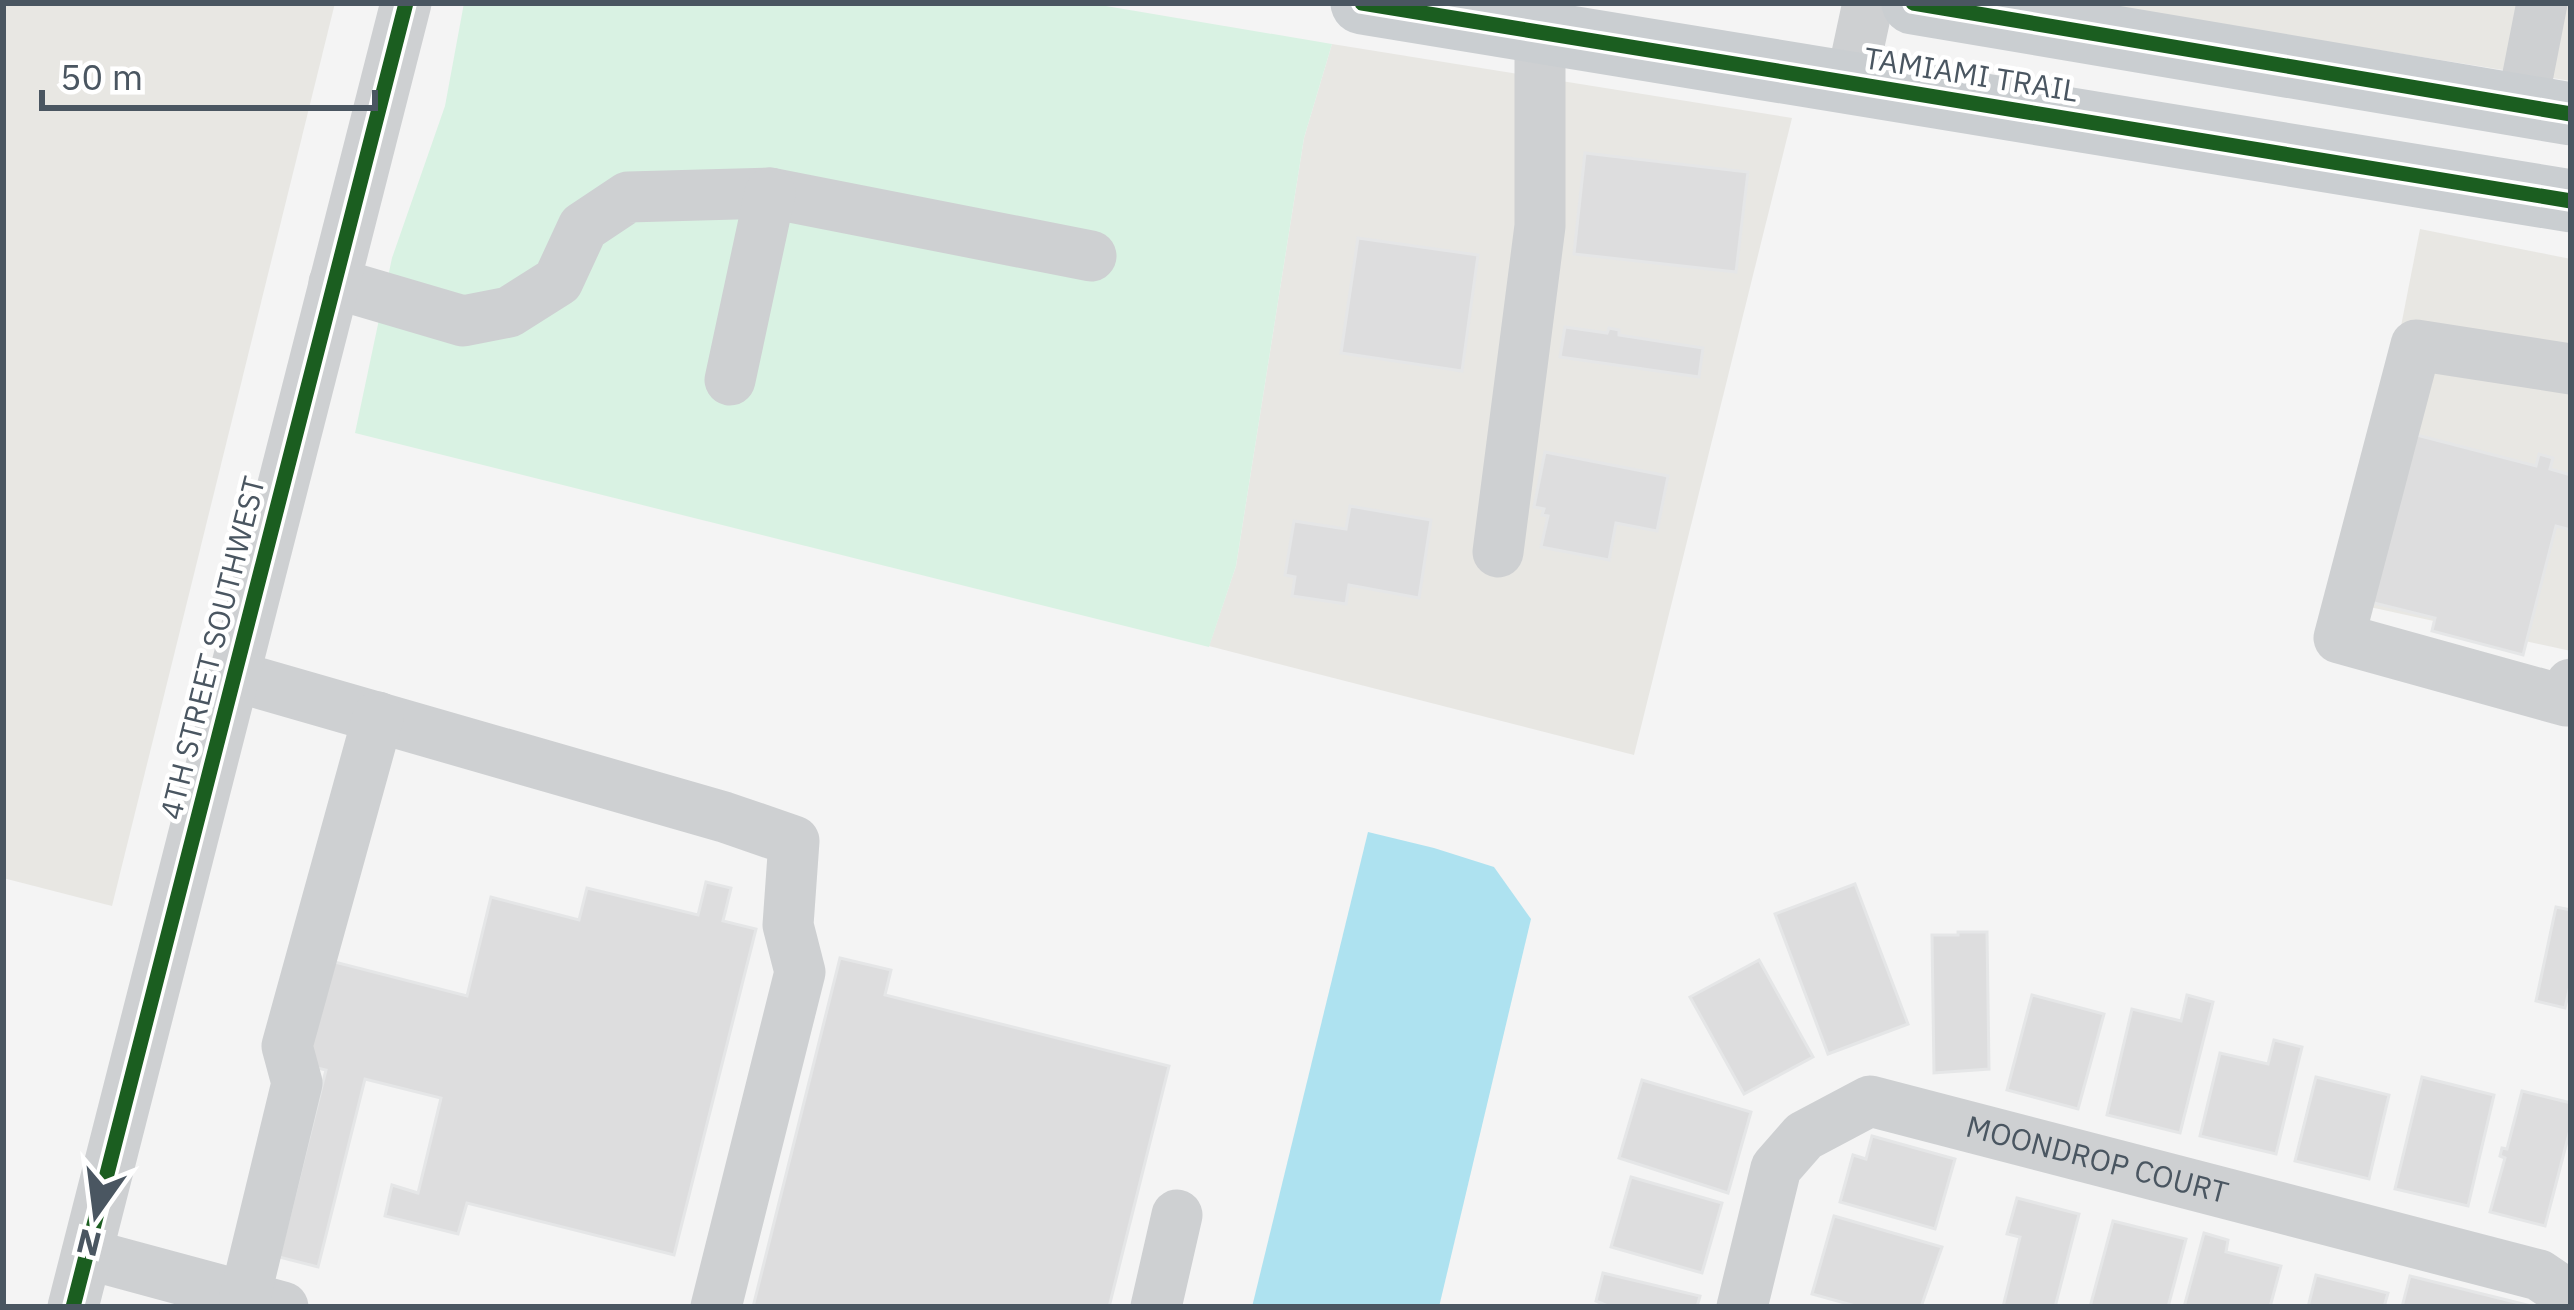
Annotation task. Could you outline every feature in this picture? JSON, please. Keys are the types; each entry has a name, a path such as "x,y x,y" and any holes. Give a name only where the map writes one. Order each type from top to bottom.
{"main road":[{"name":"TAMIAMI TRAIL","path":"1362,3 2571,201"},
{"name":"TAMIAMI TRAIL","path":"1913,3 2101,18 2546,110"}],"street":[{"name":"4TH STREET SOUTHWEST","path":"73,1307 406,3"},
{"path":"1851,82 1868,3"},
{"path":"2542,3 2546,110"},
{"path":"1498,551 1540,226 1540,32"},
{"path":"334,283 463,321 509,312 558,281 584,227 628,197 770,193 1090,256"},
{"path":"730,380 770,193"},
{"path":"2571,369 2416,345 2339,638 2566,701 2571,683"},
{"path":"234,676 794,841 788,925 800,972 716,1307"},
{"path":"87,1254 266,1303 297,1083 287,1046 378,717"},
{"name":"MOONDROP COURT","path":"1742,1307 1776,1168 1804,1136 1870,1101 2539,1274 2571,1298"},
{"path":"1156,1307 1177,1215"}],"shaded area":[{"path":"3,3 335,3 112,906 3,878"},
{"path":"2085,3 2571,3 2571,81"},
{"path":"1332,44 1792,118 1634,755 1209,646 1236,566 1304,138"},
{"path":"2420,229 2571,259 2571,651 2347,602"}],"green space":[{"path":"464,3 1088,3 1332,44 1304,138 1236,566 1209,647 355,433 392,258 445,106"}],"water":[{"path":"1368,832 1494,867 1531,919 1439,1307 1252,1307"}],"building":[{"path":"1585,153 1748,172 1736,272 1574,254"},
{"path":"1358,238 1478,255 1462,371 1341,353"},
{"path":"1565,327 1607,333 1609,328 1619,330 1619,335 1703,348 1699,377 1560,357"},
{"path":"2409,433 2536,466 2539,454 2553,458 2550,469 2571,475 2571,530 2556,526 2523,655 2432,631 2435,618 2366,601"},
{"path":"1545,452 1668,476 1657,531 1616,523 1609,560 1541,547 1548,516 1542,515 1544,509 1534,507"},
{"path":"1350,506 1431,520 1419,598 1349,585 1346,604 1292,596 1295,577 1285,575 1294,521 1346,529"},
{"path":"706,882 731,888 723,921 756,929 674,1255 467,1203 458,1234 385,1216 392,1185 418,1193 441,1098 365,1079 318,1267 279,1257 326,1070 305,1065 331,961 467,996 491,897 579,920 587,888 698,915"},
{"path":"1855,884 1908,1024 1828,1054 1775,914"},
{"path":"2556,907 2571,910 2571,981 2565,1008 2536,1001"},
{"path":"1987,932 1989,1069 1934,1073 1932,935"},
{"path":"840,958 891,970 885,995 1169,1066 1109,1307 753,1307"},
{"path":"1759,960 1813,1057 1744,1094 1690,997"},
{"path":"2032,995 2104,1014 2078,1109 2007,1090"},
{"path":"2187,995 2213,1002 2180,1133 2107,1115 2132,1009 2181,1021"},
{"path":"2274,1040 2302,1047 2276,1154 2200,1136 2220,1053 2268,1064"},
{"path":"2316,1077 2389,1095 2369,1179 2295,1161"},
{"path":"2422,1077 2494,1095 2468,1206 2395,1189"},
{"path":"1642,1080 1751,1112 1728,1193 1619,1158"},
{"path":"2522,1091 2571,1103 2571,1126 2545,1226 2490,1212 2505,1158 2500,1156 2502,1148 2507,1149"},
{"path":"1872,1136 1955,1159 1935,1229 1840,1202 1853,1155 1866,1159"},
{"path":"1631,1177 1722,1203 1702,1273 1611,1247"},
{"path":"2017,1198 2079,1214 2055,1307 2003,1307 2020,1237 2007,1234"},
{"path":"1834,1216 1942,1247 1921,1307 1859,1307 1812,1294"},
{"path":"2113,1221 2186,1239 2168,1307 2090,1307"},
{"path":"2204,1233 2228,1240 2226,1252 2281,1266 2270,1307 2184,1307"},
{"path":"1603,1273 1700,1296 1697,1307 1610,1307 1596,1301"},
{"path":"2316,1275 2388,1293 2384,1307 2308,1307"},
{"path":"2410,1276 2535,1307 2402,1307"}],"cycle path":[{"path":"73,1307 406,3"},
{"path":"1362,3 2571,201"},
{"path":"1913,3 2571,114"}]}
